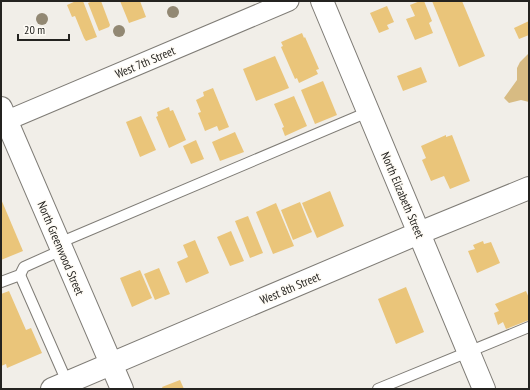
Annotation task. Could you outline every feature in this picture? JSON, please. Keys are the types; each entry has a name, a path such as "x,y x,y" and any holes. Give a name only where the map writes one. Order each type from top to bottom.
{"main road":[{"name":"North Elizabeth Street","path":"322,1 484,389"},
{"name":"North Greenwood Street","path":"3,117 122,389"},
{"name":"West 8th Street","path":"59,386 419,233 529,188"}],"street":[{"name":"West 7th Street","path":"3,117 290,1"}],"lane":[{"path":"1,282 20,275 24,267 60,246 368,112"},
{"path":"20,275 59,386"},
{"path":"378,389 529,327"}],"shaded area":[{"path":"529,53 529,102 521,100 509,103 504,98 517,80 517,68 520,62"}],"building":[{"path":"76,1 83,1 97,37 86,41 84,38 75,16 72,17 67,5"},
{"path":"93,1 101,1 110,25 109,27 99,31 88,3"},
{"path":"120,1 140,1 146,17 129,23"},
{"path":"424,1 432,21 429,23 433,33 415,40 406,19 415,16 410,5"},
{"path":"432,1 462,1 485,56 459,67"},
{"path":"387,6 394,22 387,25 389,29 379,33 370,13"},
{"path":"529,21 529,35 519,39 514,28"},
{"path":"302,33 319,69 316,70 318,74 299,83 297,78 295,79 281,47 283,46 281,42"},
{"path":"275,56 289,88 256,101 243,69"},
{"path":"421,67 427,82 403,91 397,76"},
{"path":"323,81 337,115 315,124 301,90"},
{"path":"213,88 229,127 219,131 217,126 205,131 198,113 201,112 196,100 204,96 203,92"},
{"path":"294,96 307,126 285,136 282,128 284,127 274,104"},
{"path":"169,107 170,111 173,110 186,140 169,148 156,117 158,116 157,112"},
{"path":"141,116 156,150 140,157 126,122"},
{"path":"235,132 244,152 220,161 212,142"},
{"path":"446,135 446,137 452,135 470,181 450,189 444,176 431,181 422,160 426,158 421,146"},
{"path":"196,140 204,159 191,164 183,146"},
{"path":"330,191 344,226 317,238 302,203"},
{"path":"1,199 23,251 1,260"},
{"path":"300,202 312,232 293,240 281,210"},
{"path":"276,203 294,246 273,254 256,212"},
{"path":"248,216 263,253 250,258 235,221"},
{"path":"231,231 244,261 230,266 217,237"},
{"path":"195,240 209,273 186,283 177,262 188,257 183,245"},
{"path":"483,241 484,244 491,242 500,263 477,273 468,251 475,249 473,245"},
{"path":"159,268 170,294 155,300 144,274"},
{"path":"140,270 152,298 132,307 120,278"},
{"path":"406,287 424,332 396,344 378,299"},
{"path":"9,291 26,330 31,328 42,353 7,368 6,364 1,366 1,294"},
{"path":"526,291 529,298 529,320 506,329 503,322 498,325 494,313 499,311 495,304"},
{"path":"180,380 184,389 163,389 162,387"}]}
